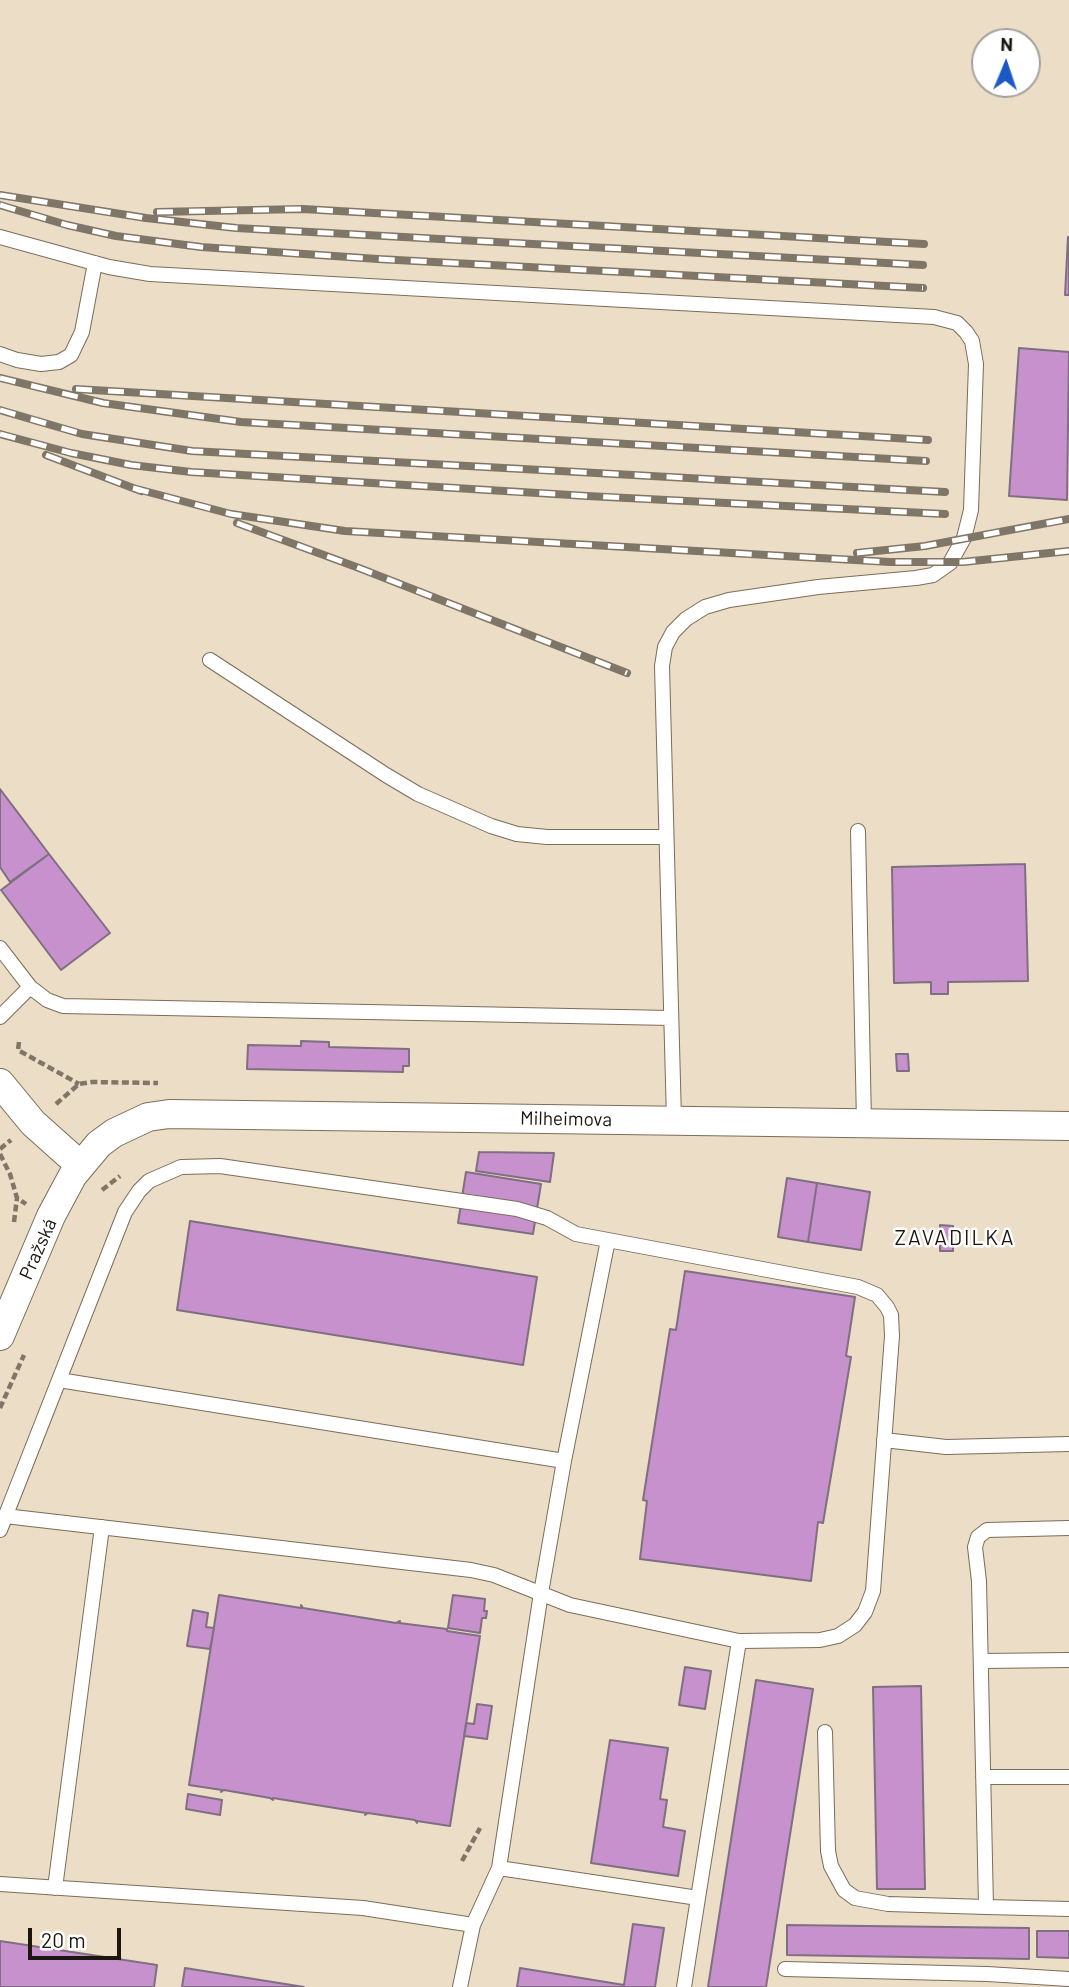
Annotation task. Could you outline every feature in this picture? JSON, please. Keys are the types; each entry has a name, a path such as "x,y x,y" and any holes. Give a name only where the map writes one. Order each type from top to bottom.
{"street":[{"path":"0,1083 33,1123 80,1165"},
{"name":"Milheimova","path":"80,1165 99,1144 114,1133 148,1116 169,1114 1069,1126"},
{"name":"Pražská","path":"0,1336 51,1216 80,1165"}],"lane":[{"path":"0,237 129,271 179,277 934,317 957,323 966,332 972,341 976,364 971,510 964,538 943,570 933,575 760,594 729,600 705,607 686,619 665,648 662,666 674,1120"},
{"path":"0,354 41,364 59,362 71,355 82,332 95,263"},
{"path":"210,660 418,794 491,826 530,835 666,836"},
{"path":"858,831 864,1123"},
{"path":"0,948 30,987 47,1000 79,1008 671,1018"},
{"path":"0,1017 30,987"},
{"path":"220,1166 517,1209 547,1218 576,1234 858,1287 877,1295 887,1307 892,1326 873,1591 865,1612 855,1625 838,1636 820,1640 739,1640 570,1605 541,1592 471,1570 102,1527 3,1523 59,1380 132,1200 149,1181 181,1167 220,1166"},
{"path":"460,1987 473,1925 499,1868 541,1592 608,1240"},
{"path":"59,1380 564,1461"},
{"path":"884,1440 946,1447 1069,1444"},
{"path":"55,1888 102,1527"},
{"path":"986,1907 979,1581 975,1547 982,1532 994,1528 1069,1528"},
{"path":"684,1987 739,1640"},
{"path":"981,1661 1069,1660"},
{"path":"825,1732 828,1851 831,1866 844,1890 855,1898 878,1903 1069,1909"},
{"path":"983,1777 1069,1777"},
{"path":"499,1868 698,1898"},
{"path":"0,1884 363,1908 473,1925"},
{"path":"785,1969 1069,1979"}],"path":[{"path":"19,1042 18,1050 79,1084"},
{"path":"0,1154 10,1174 16,1198 32,1208"}],"building":[{"path":"1068,237 1069,295 1065,295"},
{"path":"1019,348 1069,352 1067,500 1009,496"},
{"path":"0,789 49,854 10,882 0,867"},
{"path":"49,854 110,933 61,970 1,890"},
{"path":"1025,864 1028,981 948,982 948,994 931,994 931,982 894,983 892,867"},
{"path":"301,1041 329,1042 329,1047 409,1049 409,1066 403,1066 403,1072 247,1069 248,1045 301,1046"},
{"path":"896,1054 908,1054 909,1071 897,1071"},
{"path":"479,1152 554,1153 550,1182 476,1171"},
{"path":"466,1172 541,1184 533,1234 458,1223"},
{"path":"787,1178 817,1183 808,1242 778,1237"},
{"path":"817,1183 870,1192 861,1250 808,1242"},
{"path":"190,1221 537,1277 523,1365 177,1310"},
{"path":"940,1225 953,1226 953,1251 940,1251"},
{"path":"685,1271 855,1297 846,1356 851,1357 823,1523 818,1522 811,1581 640,1559 647,1501 643,1500 670,1329 676,1330"},
{"path":"219,1595 301,1608 301,1605 303,1608 396,1623 400,1621 399,1623 480,1636 450,1826 417,1823 415,1820 368,1813 365,1815 366,1813 189,1785"},
{"path":"453,1595 485,1599 486,1618 482,1618 480,1633 448,1628"},
{"path":"193,1610 208,1613 206,1627 214,1628 210,1649 187,1646"},
{"path":"685,1667 711,1671 705,1709 679,1705"},
{"path":"756,1680 813,1689 766,1987 708,1987"},
{"path":"921,1686 925,1889 877,1889 873,1687"},
{"path":"477,1704 492,1706 487,1739 464,1736 466,1723 474,1724"},
{"path":"610,1740 668,1748 660,1799 667,1800 663,1827 685,1831 678,1876 591,1863"},
{"path":"188,1794 222,1800 220,1815 186,1809"},
{"path":"633,1924 664,1928 655,1987 517,1987 520,1968 624,1985"},
{"path":"787,1925 1029,1928 1029,1959 787,1955"},
{"path":"1037,1931 1069,1931 1069,1958 1037,1957"},
{"path":"0,1941 157,1965 154,1987 0,1987"},
{"path":"185,1968 304,1987 182,1987"}],"railway":[{"path":"0,195 146,218 236,228 923,265"},
{"path":"0,205 116,236 201,247 923,288"},
{"path":"157,212 303,209 924,244"},
{"path":"0,378 103,403 241,422 926,461"},
{"path":"76,389 928,440"},
{"path":"0,410 82,434 192,451 945,492"},
{"path":"0,434 71,453 131,465 191,472 945,514"},
{"path":"46,455 141,491"},
{"path":"133,488 231,514 345,531 890,562 963,562 1069,551"},
{"path":"857,553 925,546 1069,519"},
{"path":"237,523 627,673"}],"district":[{"name":"ZAVADILKA","path":"955,1238"}]}
